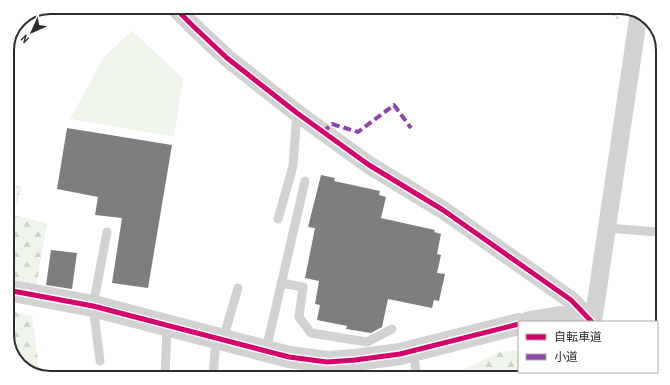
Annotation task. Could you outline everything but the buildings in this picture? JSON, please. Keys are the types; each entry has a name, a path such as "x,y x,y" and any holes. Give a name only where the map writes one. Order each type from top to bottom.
{"street":[{"path":"181,14 227,58 297,113 369,165 443,210 571,300 591,321"},
{"path":"592,321 638,19"},
{"path":"14,291 93,306 167,324 289,357 310,369 327,362 400,354 518,324"},
{"path":"536,321 560,317 582,321"}],"lane":[{"path":"278,219 293,166 297,113"},
{"path":"266,350 305,181"},
{"path":"607,228 656,232"},
{"path":"100,361 93,306 107,232"},
{"path":"281,284 303,287 299,317 311,332 367,342 392,329"},
{"path":"214,371 220,338 238,288"},
{"path":"165,371 167,324"},
{"path":"413,350 416,371"}],"path":[{"path":"613,14 619,19"}],"green space":[{"path":"132,31 183,78 174,137 70,119 104,57"},
{"path":"14,184 22,187 16,208 14,207"},
{"path":"14,216 47,223 36,287 14,279"},
{"path":"14,312 32,316 39,370 24,361 15,345 14,338"},
{"path":"518,350 518,371 460,371 499,352"}],"marked path":[{"path":"323,132 332,124 358,132 394,105 411,128"}],"cycle path":[{"path":"181,14 227,58 297,113 369,165 443,210 571,300 591,321"},
{"path":"14,291 93,306 289,357 327,362 400,354 518,324"}]}
